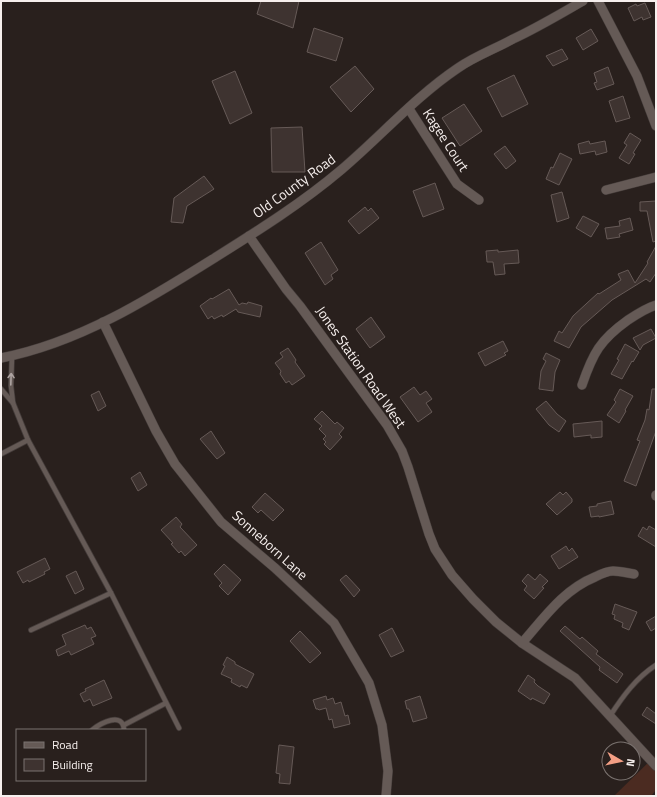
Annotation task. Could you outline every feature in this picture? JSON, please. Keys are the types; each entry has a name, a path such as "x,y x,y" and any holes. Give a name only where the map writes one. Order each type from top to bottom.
{"street":[{"name":"Old County Road","path":"1,358 46,347 103,322 151,298 249,236 310,194 370,146 441,80 459,67 479,55 533,29 583,1"},
{"path":"598,1 636,76 656,126"},
{"name":"Kagee Court","path":"409,109 458,184 479,200"},
{"path":"606,190 656,177"},
{"name":"Jones Station Road West","path":"249,236 286,289 305,312 387,425 402,451 435,549 452,575 496,622 522,643 575,678 656,766"},
{"path":"582,385 589,364 603,341 613,331 637,314 656,305"},
{"name":"Sonneborn Lane","path":"103,322 156,431 175,464 221,522 275,568 334,623 369,683 382,725 388,771 386,796"},
{"path":"522,643 547,613 569,591 589,579 608,572 612,571 634,574"}],"lane":[{"path":"12,356 11,386 13,403 28,440 111,593 179,728"},
{"path":"1,388 13,403"},
{"path":"1,454 28,440"},
{"path":"31,630 111,593"},
{"path":"610,716 627,691 636,681 656,665"},
{"path":"94,729 114,719 119,720 124,728 166,703"}],"shaded area":[{"path":"656,755 656,790 651,796 614,796 629,781 641,781 641,770"}],"building":[{"path":"261,1 299,1 293,28 257,14"},
{"path":"645,3 651,17 643,20 642,17 634,21 628,8 636,4 637,6"},
{"path":"314,28 343,38 336,61 307,52"},
{"path":"591,29 598,41 583,50 576,38"},
{"path":"562,49 568,59 553,66 546,56"},
{"path":"355,66 374,89 351,112 330,87"},
{"path":"608,67 614,84 597,90 594,83 597,82 594,73"},
{"path":"235,71 252,113 230,124 212,81"},
{"path":"514,75 528,104 502,117 487,88"},
{"path":"623,96 630,118 616,122 609,101"},
{"path":"464,104 482,131 460,146 442,118"},
{"path":"302,127 305,172 272,172 271,128"},
{"path":"630,133 641,140 633,153 635,154 629,164 619,158 627,145 624,143"},
{"path":"589,141 590,144 605,141 607,152 596,155 595,151 580,154 578,144"},
{"path":"505,146 516,161 506,169 494,154"},
{"path":"560,153 572,159 559,185 546,179 551,167 553,168"},
{"path":"204,176 214,189 187,206 183,223 171,222 174,198"},
{"path":"435,183 444,209 423,217 413,191"},
{"path":"562,192 569,218 557,222 551,195"},
{"path":"656,201 656,241 653,242 647,211 640,211 640,202"},
{"path":"365,207 368,211 371,208 379,218 359,234 348,221"},
{"path":"583,216 599,224 591,237 576,228"},
{"path":"630,218 633,230 619,234 620,237 607,239 605,228 620,226 619,221"},
{"path":"321,242 338,270 331,275 333,279 325,285 305,253"},
{"path":"656,246 656,273 650,282 646,279 612,300 581,327 569,348 554,341 559,331 562,333 573,316 598,293 599,294 621,280 618,274 628,270 635,283 648,263 647,262"},
{"path":"498,250 498,252 518,250 519,263 504,264 505,274 495,275 493,262 487,262 486,251"},
{"path":"229,289 239,305 242,303 247,304 248,302 262,306 260,317 238,312 236,309 223,317 222,315 214,319 212,316 208,319 200,306 211,298 212,299"},
{"path":"371,317 385,337 370,348 356,329"},
{"path":"651,329 656,338 643,345 640,350 633,338"},
{"path":"503,341 508,351 504,353 506,355 485,366 478,353"},
{"path":"625,344 639,352 622,379 611,374 619,360 617,359"},
{"path":"288,348 296,360 295,362 305,376 292,385 289,381 286,383 280,374 281,371 275,363 283,357 280,353"},
{"path":"546,353 560,360 555,372 553,391 539,389 541,371 546,361 543,359"},
{"path":"414,387 420,395 426,391 432,399 426,403 432,412 418,422 400,397"},
{"path":"620,389 633,396 619,423 607,415 616,402 614,400"},
{"path":"652,389 656,389 656,431 636,486 624,481 640,441 637,440 645,420 647,409 649,410"},
{"path":"99,391 106,406 98,411 91,395"},
{"path":"546,401 557,414 566,421 559,432 549,425 536,409"},
{"path":"322,411 335,424 337,422 344,428 339,434 342,437 330,450 324,444 326,442 323,439 326,436 319,429 322,426 314,419"},
{"path":"602,421 602,437 591,438 591,435 574,437 573,424"},
{"path":"211,431 225,453 217,459 200,439"},
{"path":"140,472 147,485 138,491 131,478"},
{"path":"560,492 563,495 566,492 572,499 572,502 557,515 546,504"},
{"path":"265,493 284,510 273,521 261,510 258,513 252,507"},
{"path":"611,501 614,514 591,517 589,507"},
{"path":"176,517 182,524 180,527 197,545 185,556 181,551 179,553 171,544 173,543 161,530"},
{"path":"649,526 656,530 656,547 638,536 643,527 647,530"},
{"path":"566,546 569,551 572,548 578,557 559,569 551,556"},
{"path":"45,558 50,569 44,572 45,574 29,582 28,580 23,583 17,572"},
{"path":"224,564 241,580 228,595 219,586 222,583 214,574"},
{"path":"76,571 84,589 75,594 66,576"},
{"path":"528,574 535,580 540,574 548,581 534,599 524,590 527,586 522,581"},
{"path":"346,575 360,590 354,597 340,580"},
{"path":"615,604 637,612 629,630 622,627 623,623 614,619 615,615 612,614"},
{"path":"656,616 656,628 651,631 646,622"},
{"path":"85,625 87,629 91,627 96,636 91,638 94,644 71,655 69,651 58,656 56,650 66,645 62,635"},
{"path":"565,626 580,639 582,637 598,651 596,654 623,674 617,683 599,670 600,667 560,631"},
{"path":"392,628 404,651 391,657 379,635"},
{"path":"300,631 321,653 310,663 290,641"},
{"path":"227,657 235,662 235,664 254,674 247,688 241,685 240,687 231,682 232,679 221,674"},
{"path":"528,675 535,680 534,682 538,686 550,694 544,704 532,698 531,700 518,691"},
{"path":"104,680 112,698 93,706 90,699 84,702 80,694 86,691 85,689"},
{"path":"326,696 327,700 333,698 335,704 341,702 345,716 348,715 350,724 334,728 332,719 329,720 326,708 319,710 316,709 313,700"},
{"path":"420,696 427,718 413,722 405,701"},
{"path":"647,707 656,714 656,724 642,715"},
{"path":"279,745 294,747 290,784 279,783 280,774 276,773"}]}
